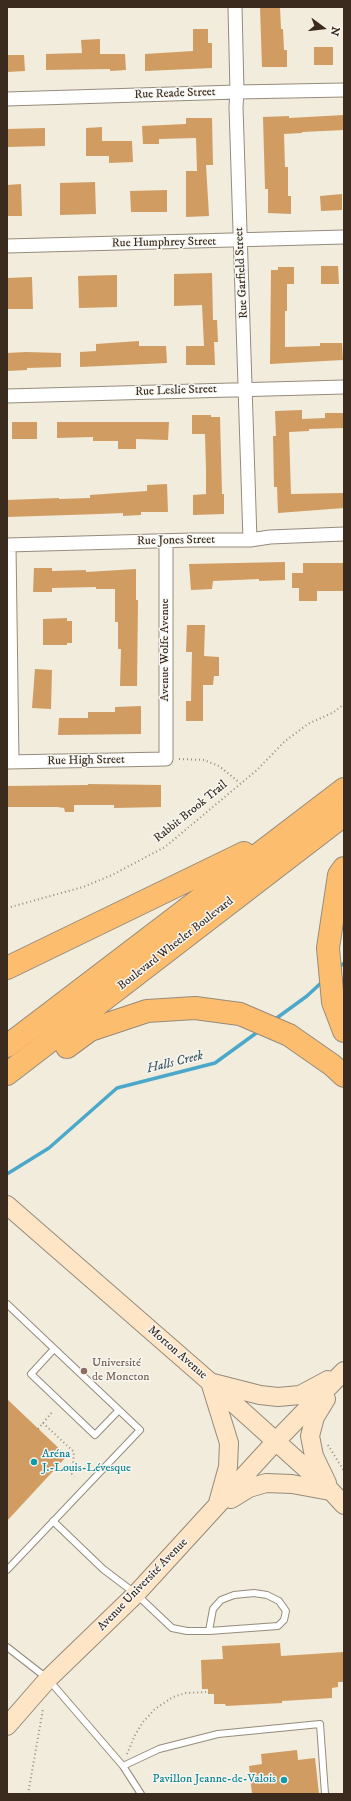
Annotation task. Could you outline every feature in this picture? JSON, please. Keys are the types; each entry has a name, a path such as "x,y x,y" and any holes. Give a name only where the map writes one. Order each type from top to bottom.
{"highway":[{"path":"7,968 242,854 344,778"},
{"name":"Boulevard Wheeler Boulevard","path":"7,1046 344,789"},
{"name":"Boulevard Wheeler Boulevard","path":"7,1074 344,815"},
{"path":"344,868 339,875 328,948 333,1002 344,1031"},
{"path":"7,1090 90,1030 147,1011 194,1008 240,1014 289,1035 332,1065 344,1076"}],"street":[{"name":"Rue Garfield Street","path":"235,7 238,92 236,107 246,389 246,466 250,540"},
{"name":"Rue Reade Street","path":"7,99 344,90"},
{"name":"Rue Humphrey Street","path":"7,246 240,241 344,237"},
{"name":"Rue Leslie Street","path":"7,396 344,387"},
{"name":"Rue Jones Street","path":"8,545 250,540 270,537 344,534"},
{"name":"Avenue Wolfe Avenue","path":"166,541 166,759"},
{"path":"8,545 10,762"},
{"name":"Rue High Street","path":"10,762 166,759"},
{"name":"Morton Avenue","path":"8,1206 210,1382 331,1491 344,1505"},
{"path":"210,1382 260,1395 278,1397 300,1395 343,1372"},
{"path":"331,1491 314,1456 310,1436 315,1417 343,1372"},
{"name":"Avenue Université Avenue","path":"7,1726 48,1679 136,1594 276,1441 343,1372"},
{"path":"210,1382 230,1443 228,1467 216,1508"},
{"path":"216,1508 249,1488 266,1483 292,1484 331,1491"}],"lane":[{"path":"7,1304 140,1430 7,1570"},
{"path":"54,1349 31,1374 95,1435 119,1410"},
{"path":"52,1521 103,1568 136,1594 172,1628 187,1631 209,1630 278,1626 284,1620 286,1611 279,1601 267,1595 254,1593 234,1595 221,1600 213,1609 209,1630"},
{"path":"7,1647 48,1679 123,1766 141,1794"},
{"path":"123,1766 159,1748 218,1734 320,1724 325,1794"}],"path":[{"name":"Rabbit Brook Trail","path":"7,908 83,887 165,847 296,733 308,724 334,712 344,704"},
{"path":"166,759 204,760 218,766 240,783"},
{"path":"38,1428 53,1411"},
{"path":"43,1423 74,1452 72,1474 74,1477"},
{"path":"325,1439 344,1471"},
{"path":"28,1794 48,1679"},
{"path":"123,1766 135,1735 143,1722 155,1709 173,1697 186,1693 206,1692"}],"building":[{"path":"260,7 280,7 284,50 287,50 287,67 262,67"},
{"path":"193,29 208,29 208,43 212,43 212,68 145,71 145,54 193,51"},
{"path":"100,39 100,54 125,54 126,70 46,70 46,54 82,53 81,40"},
{"path":"314,47 333,47 333,65 314,65"},
{"path":"7,55 24,55 25,71 7,72"},
{"path":"344,115 344,130 284,134 285,167 288,167 288,196 291,196 291,214 268,213 268,189 265,189 263,117 289,116 289,118"},
{"path":"186,118 212,118 213,165 206,165 209,216 186,217 186,171 197,171 196,138 159,139 159,144 143,144 142,126 186,124"},
{"path":"102,127 102,141 132,141 133,162 109,163 109,156 86,156 86,128"},
{"path":"45,128 45,146 7,147 7,129"},
{"path":"95,182 96,214 60,215 60,183"},
{"path":"21,184 22,216 7,216 7,185"},
{"path":"167,190 167,212 131,212 130,191"},
{"path":"342,194 342,210 321,211 320,196"},
{"path":"321,266 338,266 339,284 321,284"},
{"path":"278,267 294,267 294,284 287,284 285,347 320,346 320,343 342,343 343,360 270,364 271,270 278,270"},
{"path":"212,273 213,320 217,320 218,342 214,342 215,365 186,365 186,346 204,346 202,305 174,306 174,274"},
{"path":"117,275 117,307 79,308 78,276"},
{"path":"32,277 33,309 7,309 7,278"},
{"path":"139,341 139,346 166,346 167,363 80,367 80,352 96,351 96,344"},
{"path":"7,353 61,353 61,367 27,368 27,370 7,371"},
{"path":"302,410 302,419 325,418 325,413 344,413 344,428 309,429 309,431 289,432 291,494 344,493 344,508 278,513 277,487 274,487 273,436 276,436 275,411"},
{"path":"192,415 211,415 211,417 220,417 224,514 193,515 193,495 206,494 206,469 205,434 192,434"},
{"path":"12,422 37,422 37,439 12,439"},
{"path":"57,422 169,422 168,440 136,439 136,449 118,449 118,441 93,441 93,437 57,438"},
{"path":"167,484 168,512 141,512 141,515 123,516 123,513 7,517 7,500 90,498 90,495 147,491 147,485"},
{"path":"285,562 285,580 259,581 259,579 213,581 212,589 191,590 189,564"},
{"path":"303,563 344,563 344,591 317,591 317,601 299,601 299,588 292,588 292,573 303,573"},
{"path":"34,568 52,568 52,571 86,570 86,572 136,569 136,600 138,600 137,686 120,686 121,649 118,649 118,622 115,622 115,589 96,589 96,587 52,588 52,592 33,592"},
{"path":"67,618 67,621 72,621 72,643 67,643 67,645 43,645 43,619"},
{"path":"187,625 205,625 204,656 219,657 219,676 214,676 213,685 203,685 203,721 186,721 186,701 191,701 192,652 186,652"},
{"path":"35,669 52,670 51,709 32,708"},
{"path":"141,706 141,734 58,735 59,718 88,718 88,712 115,712 115,707"},
{"path":"88,784 161,785 161,807 114,808 114,805 74,805 74,812 65,812 64,808 57,807 7,807 7,786"},
{"name":"Aréna J.-Louis-Lévesque","path":"7,1399 67,1456 7,1521"},
{"path":"280,1643 281,1656 344,1652 344,1682 338,1682 338,1687 332,1688 332,1698 282,1701 282,1703 226,1706 225,1704 214,1704 214,1694 208,1694 208,1689 202,1689 201,1660 223,1659 222,1646"},
{"name":"Pavillon Jeanne-de-Valois","path":"297,1750 298,1760 315,1758 319,1794 252,1794 249,1766 262,1764 261,1754"}],"waterway":[{"name":"Halls Creek","path":"337,969 344,963"},
{"name":"Halls Creek","path":"274,1020 307,996 322,982"},
{"name":"Halls Creek","path":"7,1174 49,1148 117,1088 215,1063 259,1031"}],"place":[{"name":"Université de Moncton","path":"84,1371"},
{"name":"Aréna J.-Louis-Lévesque","path":"34,1462"},
{"name":"Pavillon Jeanne-de-Valois","path":"284,1780"}]}
